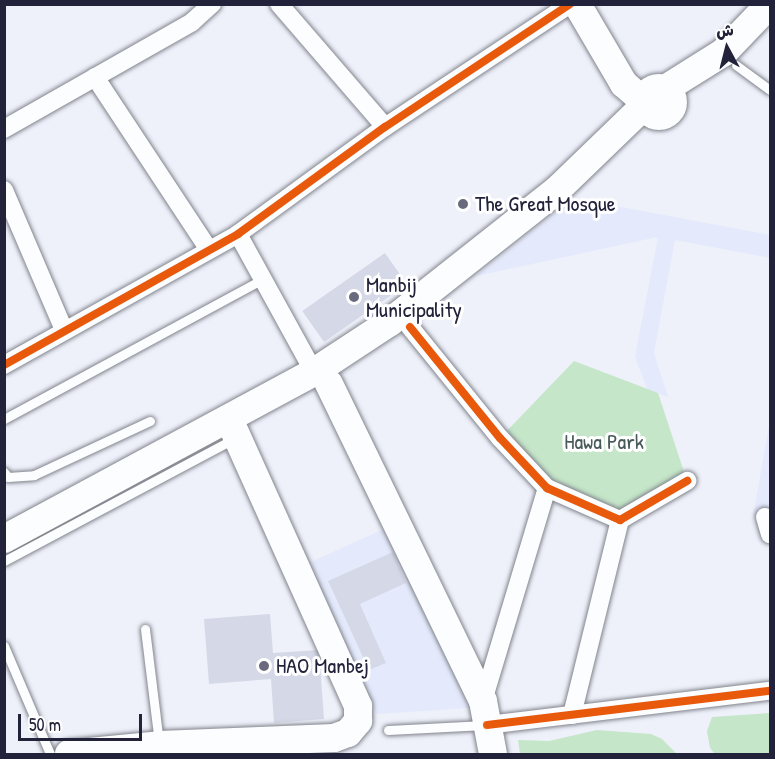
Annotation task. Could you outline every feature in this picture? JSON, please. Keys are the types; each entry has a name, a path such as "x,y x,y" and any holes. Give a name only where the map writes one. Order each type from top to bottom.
{"main road":[{"path":"577,4 624,84 655,101"},
{"path":"592,4 632,78 655,101"},
{"path":"322,378 557,190 655,101 724,52 770,4"},
{"path":"4,539 233,428 410,327 573,198 655,101 736,65 771,30"},
{"path":"322,378 485,713 493,754"},
{"path":"69,754 159,746 334,738 348,733 358,721 358,706 233,428"}],"street":[{"path":"4,129 192,22 212,4"},
{"path":"279,4 385,127"},
{"path":"4,365 238,234 385,127 570,4"},
{"path":"95,77 209,250"},
{"path":"4,190 64,330"},
{"path":"238,234 322,378"},
{"path":"410,327 500,438 547,488 620,520"},
{"path":"572,716 620,520 687,481"},
{"path":"547,488 485,713 572,716 771,691"}],"lane":[{"path":"736,65 771,90"},
{"path":"4,419 263,279"},
{"path":"4,472 8,477 34,475 150,421"},
{"path":"4,561 233,428"},
{"path":"145,629 159,746"},
{"path":"4,646 50,754"},
{"path":"388,730 485,713"}],"shaded area":[{"path":"573,198 770,235 770,258 675,240 654,353 668,397 647,389 635,357 658,237 476,276"},
{"path":"770,420 770,519 753,516"},
{"path":"388,527 470,708 376,714 309,563"}],"green space":[{"name":"Hawa Park","path":"574,361 658,393 687,481 620,520 547,488 500,438"},
{"path":"770,713 770,754 715,754 710,748 707,731 712,717"},
{"path":"597,730 651,734 662,739 677,754 520,754 518,740 549,741"}],"building":[{"name":"Manbij Municipality","path":"385,253 407,284 324,342 302,311"},
{"path":"393,552 406,583 360,604 386,663 369,670 328,581"},
{"name":"HAO Manbej","path":"270,614 273,653 319,650 324,719 274,723 271,679 209,684 204,619"}],"cycle path":[{"path":"4,365 238,234 385,127 570,4"},
{"path":"410,327 500,438 547,488 620,520 687,481"},
{"path":"487,725 770,691"}],"place":[{"name":"The Great Mosque","path":"463,204"},
{"name":"Manbij Municipality","path":"354,297"},
{"name":"HAO Manbej","path":"264,666"}]}
